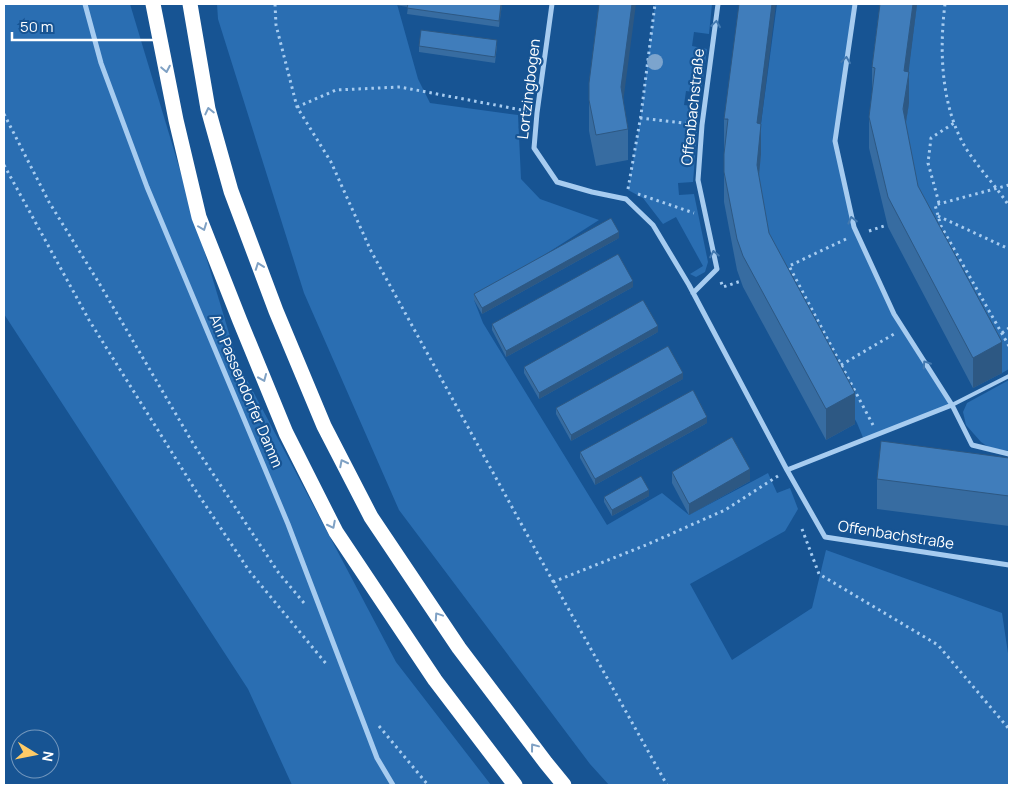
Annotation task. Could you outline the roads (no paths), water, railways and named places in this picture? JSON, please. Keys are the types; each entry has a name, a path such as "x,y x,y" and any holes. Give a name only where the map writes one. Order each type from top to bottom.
{"highway":[{"path":"153,4 176,120 200,217 286,433 336,532 435,680 515,785"},
{"path":"190,4 208,109 231,190 276,311 324,426 371,516 459,648 546,764 564,785"}],"street":[{"name":"Am Passendorfer Damm","path":"85,4 101,63 147,187 288,524 377,758 392,785"},
{"name":"Lortzingbogen","path":"552,4 534,148 557,182 626,199 653,225"},
{"name":"Offenbachstraße","path":"693,293 716,269 698,180 702,125 718,4"},
{"path":"855,4 835,141 854,227 894,314 952,405 972,445 1009,454"},
{"name":"Offenbachstraße","path":"653,225 693,293 787,470 825,537 1009,565"},
{"path":"787,470 952,405"}],"lane":[{"path":"952,405 1009,376"}]}
